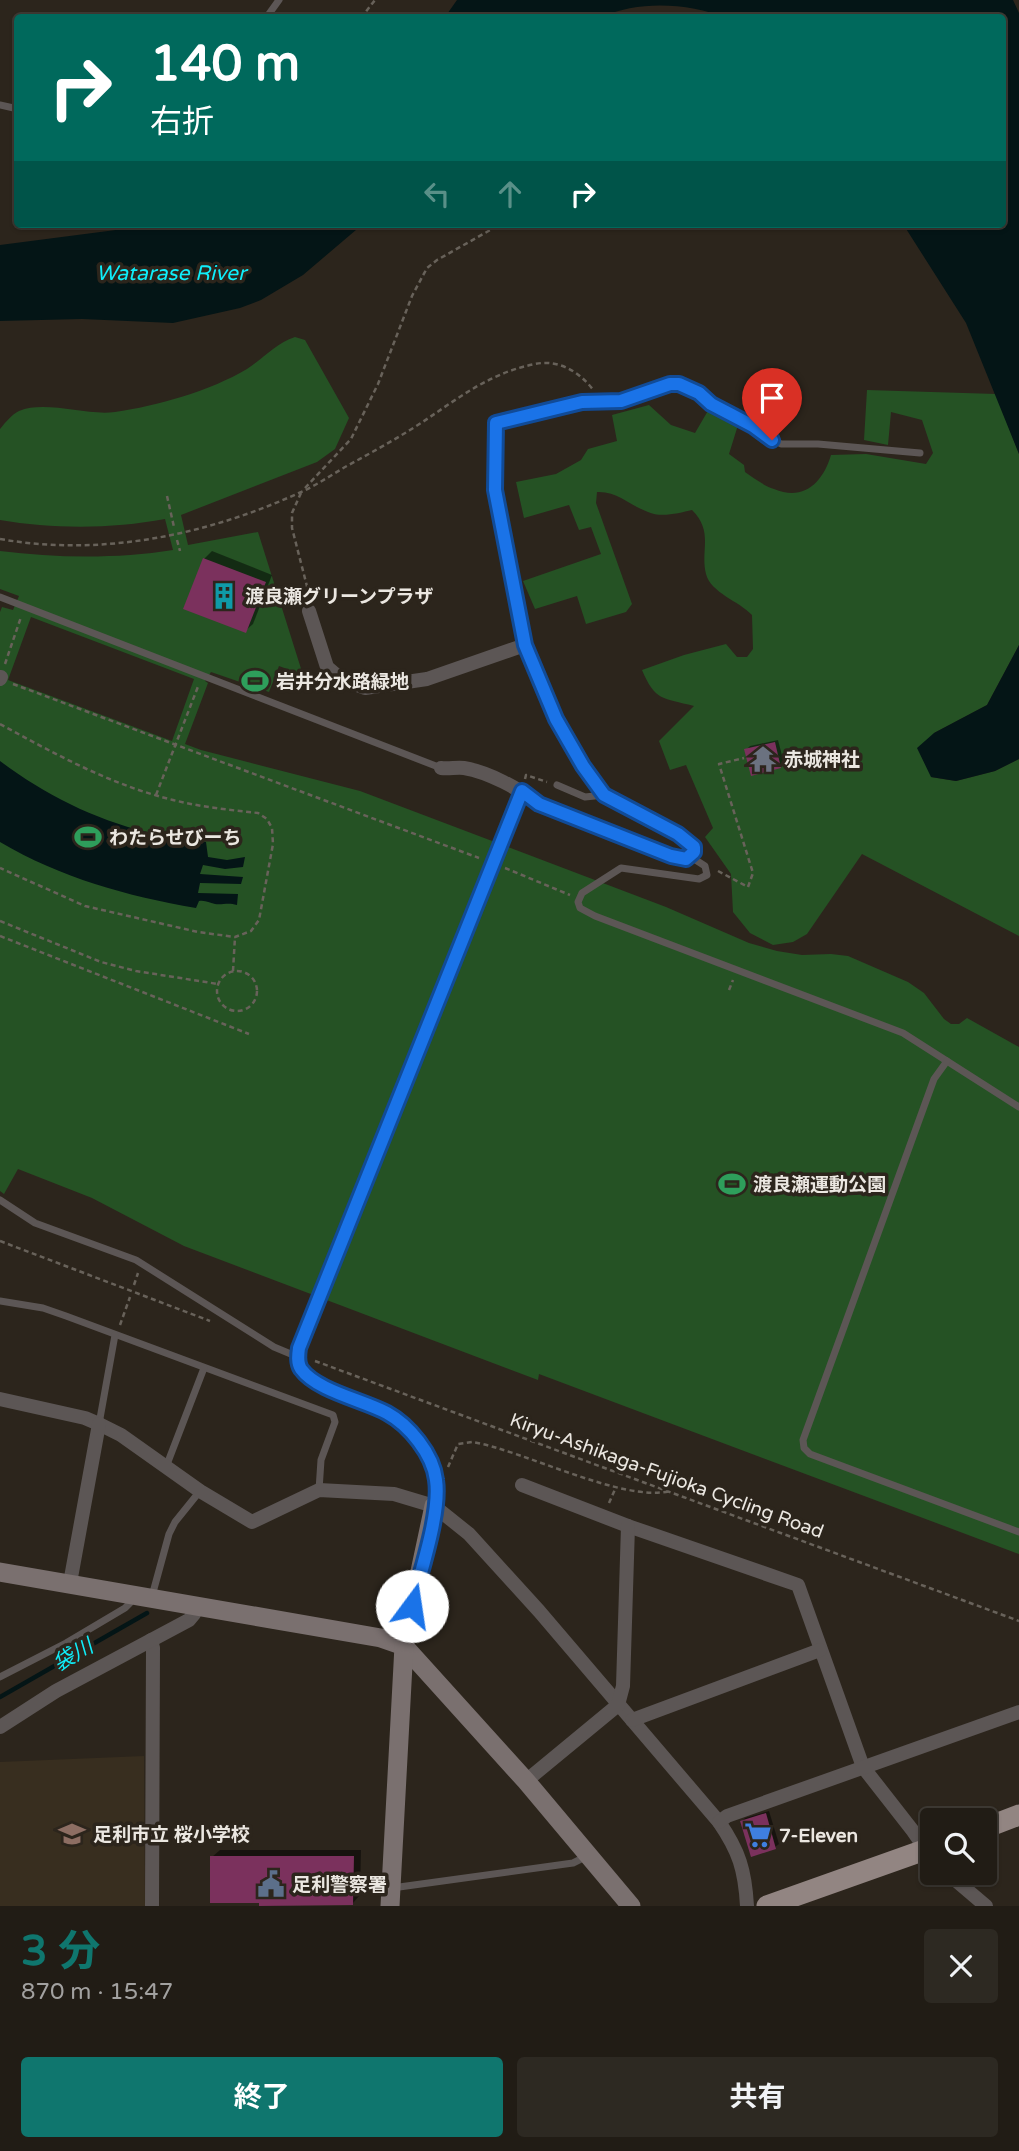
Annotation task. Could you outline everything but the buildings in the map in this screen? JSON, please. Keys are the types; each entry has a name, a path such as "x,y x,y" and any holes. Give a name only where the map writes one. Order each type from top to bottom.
{"main road":[{"path":"997,1823 1019,1815"},
{"path":"767,1906 920,1855"}],"street":[{"path":"441,768 463,768 522,791 539,804 681,858 691,857 694,852 694,847 689,842 604,795 583,766 556,719 525,645 495,490 496,423"},
{"path":"309,611 327,667 341,679 365,688 427,679 525,645"},
{"path":"391,1897 404,1646 435,1506 436,1479 420,1445 404,1425 385,1412 325,1386 307,1376 301,1369 303,1355 522,791"},
{"path":"0,1399 85,1418 99,1424 121,1435 200,1491 252,1522 319,1490 394,1494 435,1506 478,1544 539,1611 719,1822 736,1850 744,1870 747,1906"},
{"path":"70,1583 99,1424"},
{"path":"522,1485 628,1526 798,1585 863,1767 920,1839"},
{"path":"526,1781 618,1705 622,1686 628,1526"},
{"path":"0,1572 381,1638 404,1646 526,1781 631,1906"},
{"path":"0,1727 56,1691 189,1620 197,1606"},
{"path":"151,1640 152,1906"},
{"path":"632,1720 820,1650"},
{"path":"719,1822 727,1816 1019,1712"},
{"path":"961,1885 986,1906"}],"lane":[{"path":"496,423 598,400 612,403 670,384 679,384 687,386 711,404 782,444 818,444 920,453"},
{"path":"0,597 441,768"},
{"path":"556,785 585,797 604,795"},
{"path":"691,857 705,866 706,876 699,879 621,868 582,893 578,902 580,908 903,1033 1019,1107"},
{"path":"947,1061 934,1079 803,1440 804,1448 810,1454 1019,1532"},
{"path":"0,1200 35,1223 136,1260 274,1347 303,1355"},
{"path":"0,1301 43,1308 117,1332 204,1368 332,1415 335,1422 321,1460 319,1490"},
{"path":"99,1424 117,1332"},
{"path":"166,1468 204,1368"},
{"path":"152,1597 174,1522 200,1491"},
{"path":"0,1677 66,1643 125,1608 130,1603 131,1594"},
{"path":"391,1897 573,1863 589,1855"}],"path":[{"path":"364,14 375,0"},
{"path":"309,611 310,594 292,528 292,513 301,492 341,453 351,439 378,384 412,296 427,268 494,228"},
{"path":"0,539 71,545 151,539 232,519 301,492 411,430 474,386 499,374 535,364 560,365 580,375 588,382 598,400"},
{"path":"167,496 174,527"},
{"path":"177,540 180,551"},
{"path":"22,614 4,680 487,862"},
{"path":"156,795 200,682"},
{"path":"0,724 79,766 156,795 258,813 272,828 273,844 259,920 251,930 235,937 198,932 85,906 0,868"},
{"path":"705,866 748,887 752,881 753,873 719,764 744,758"},
{"path":"532,777 556,785"},
{"path":"500,867 568,894 578,902"},
{"path":"0,922 101,962 136,971 218,984"},
{"path":"0,936 249,1034"},
{"path":"233,971 235,937"},
{"path":"233,971 246,973 256,982 257,996 250,1007 238,1012 225,1008 217,997 218,984 233,971"},
{"path":"0,1241 217,1323"},
{"path":"134,1285 139,1270"},
{"path":"117,1332 130,1297"},
{"name":"Kiryu-Ashikaga-Fujioka Cycling Road","path":"303,1355 1019,1621"},
{"path":"446,1472 457,1444 472,1442 616,1486 645,1492 672,1490"},
{"path":"604,1516 616,1486"}],"shaded area":[{"name":"足利市立 桜小学校","path":"144,1756 145,1906 0,1906 0,1762"}],"green space":[{"path":"295,337 305,340 349,418 335,449 317,462 181,515 188,545 258,532 303,675 279,666 269,692 211,672 205,681 208,683 185,744 360,791 666,907 749,943 802,955 848,956 908,982 924,993 951,1024 959,1024 967,1018 1019,1047 1019,1554 539,1374 538,1380 184,1246 92,1198 18,1169 4,1194 0,1191 0,612 2,607 13,610 19,596 0,589 0,551 86,556 173,550 165,519 82,527 0,520 0,429 16,412 30,408 104,413 148,406 183,396 217,384 247,369","holes":["31,617 194,679 172,741 8,680"]},
{"path":"867,390 996,394 1019,454 1019,645 987,705 934,733 931,777 956,781 995,771 1019,759 1019,936 862,854 807,934 793,942 773,945 750,933 733,912 731,874 705,837 713,828 686,765 670,770 659,741 694,706 661,697 651,688 642,670 726,644 737,657 747,657 753,649 752,615 719,592 709,581 705,565 705,534 699,518 692,510 653,514 617,496 597,492 596,503 632,604 626,612 586,624 577,596 535,609 523,581 601,554 591,527 579,530 569,505 524,518 516,482 556,474 581,460 588,449 617,441 612,415 649,405 671,425 695,433 709,409 738,425 729,454 744,465 745,472 770,488 794,493 811,487 817,481 831,455 866,454 926,464 933,453 922,420 891,412 888,445 864,440"}],"water":[{"path":"457,0 1013,0 1019,13 1019,454 966,323 906,228 1006,228 1006,14 715,14 680,7 648,6 610,14 447,14"},
{"name":"Watarase River","path":"131,228 358,228 303,275 261,300 240,308 173,323 82,319 0,321 0,245"},
{"path":"1019,645 1019,759 995,771 956,781 931,777 917,748 934,733 987,705"},
{"name":"わたらせびーち","path":"0,761 52,795 88,813 154,834 206,842 208,857 227,860 245,857 243,867 225,869 203,865 200,874 243,877 241,884 200,883 198,893 238,894 237,905 199,901 196,908 145,898 71,876 0,842"}],"waterway":[{"name":"袋川","path":"0,1697 147,1613"}],"place":[{"name":"渡良瀬グリーンプラザ","path":"224,596"},
{"name":"岩井分水路緑地","path":"255,681"},
{"name":"赤城神社","path":"763,759"},
{"name":"わたらせびーち","path":"88,837"},
{"name":"渡良瀬運動公園","path":"732,1184"},
{"name":"足利市立 桜小学校","path":"72,1834"},
{"name":"7-Eleven","path":"758,1835"},
{"name":"足利警察署","path":"271,1884"}],"route":[{"path":"412,1606 433,1517 436,1479 432,1467 412,1434 394,1417 307,1376 299,1364 299,1348 522,791 539,804 671,856 686,859 694,852 694,847 678,834 604,795 583,766 556,719 525,645 495,490 496,423 582,402 598,400 612,403 670,384 679,384 699,393 711,404 760,430 772,440"}]}
